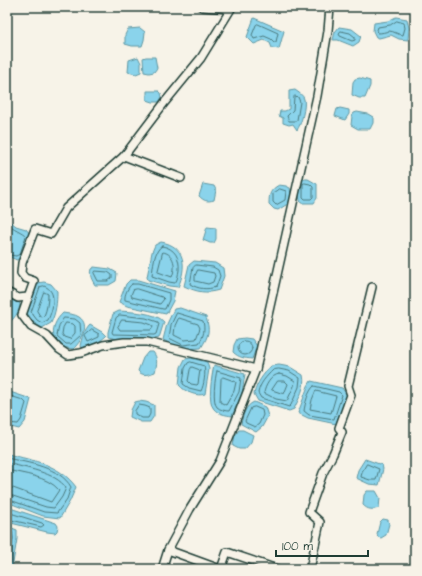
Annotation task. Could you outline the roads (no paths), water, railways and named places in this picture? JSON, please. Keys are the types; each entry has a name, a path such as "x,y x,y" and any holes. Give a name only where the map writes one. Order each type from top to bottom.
{"street":[{"path":"202,7 231,9 201,58 124,156 66,208 51,234 34,229 22,263 21,273 25,278 34,281 22,315 31,327 47,336 59,349 68,355 81,353 103,345 124,342 147,342 256,369"},
{"path":"162,569 168,550 190,509 220,461 256,369 317,96 328,31 330,7"},
{"path":"124,156 181,178"},
{"path":"310,569 320,522 309,512 323,472 333,454 342,432 339,428 351,395 348,386 372,288"},
{"path":"7,292 18,298 28,297"},
{"path":"168,550 221,569 226,552 277,569"}],"water":[{"path":"396,17 407,19 409,28 408,40 399,39 391,35 379,38 376,37 373,31 374,23 388,21"},
{"path":"254,18 284,31 279,49 272,48 270,43 264,40 254,44 247,37"},
{"path":"339,27 352,29 361,36 359,42 353,46 338,40 333,40 335,32"},
{"path":"140,28 145,32 142,46 125,44 125,35 128,29"},
{"path":"138,57 141,63 141,72 136,74 128,72 129,60"},
{"path":"155,57 157,68 154,72 144,72 143,58"},
{"path":"360,78 370,81 370,86 365,98 359,98 352,95 353,82 355,79"},
{"path":"295,90 303,96 304,99 303,115 297,130 293,124 289,125 283,123 283,118 279,116 280,111 289,109 289,91"},
{"path":"147,91 159,91 162,97 159,102 147,100"},
{"path":"340,108 349,110 349,114 345,120 335,116 337,109"},
{"path":"357,112 368,114 373,117 373,123 370,129 358,129 351,125 352,116"},
{"path":"302,179 308,179 317,184 317,198 314,203 301,203 298,190"},
{"path":"203,184 214,186 216,190 214,200 206,201 199,196"},
{"path":"279,185 290,188 291,195 289,203 278,210 274,209 269,204 269,201 272,191"},
{"path":"7,219 16,226 26,229 30,234 23,257 17,260 7,256"},
{"path":"207,227 216,228 216,239 214,243 203,240"},
{"path":"161,242 169,244 175,248 180,253 182,258 183,272 178,287 148,280 147,277 152,252 155,245"},
{"path":"194,261 215,263 223,268 224,276 219,290 202,292 184,286 189,265"},
{"path":"94,267 110,269 117,273 116,281 109,285 95,285 90,273 91,269"},
{"path":"130,280 138,280 175,291 173,301 166,314 127,306 119,302 126,284"},
{"path":"44,282 51,284 57,291 57,295 55,311 51,323 42,328 34,323 27,313 37,283"},
{"path":"7,295 17,300 20,304 17,314 10,322 7,320"},
{"path":"180,308 206,317 208,333 201,348 182,349 163,340 167,324 174,309"},
{"path":"119,311 149,314 160,319 164,322 159,338 117,339 108,337 113,314"},
{"path":"63,313 77,316 83,320 84,333 73,349 60,344 54,336 55,324"},
{"path":"90,325 106,336 95,344 82,348 81,346 84,335"},
{"path":"237,339 252,339 257,346 252,359 240,357 233,352"},
{"path":"148,352 153,352 155,354 157,361 155,372 148,374 140,373 138,371 143,358"},
{"path":"191,358 207,362 209,369 205,394 198,395 191,393 184,390 179,385 181,367 185,359"},
{"path":"214,365 245,374 242,393 232,416 218,412 212,406 210,395"},
{"path":"279,365 290,367 303,375 304,379 302,392 294,409 289,411 258,401 254,394 259,382 268,369 271,366"},
{"path":"311,381 342,388 347,395 336,424 308,418 298,413"},
{"path":"7,391 31,399 25,422 19,429 7,426"},
{"path":"139,401 154,405 154,416 150,422 141,422 130,417 131,410 135,402"},
{"path":"254,402 265,407 268,416 262,427 256,432 241,424 246,408"},
{"path":"239,430 243,430 253,435 251,442 245,449 239,449 233,446 235,435"},
{"path":"8,454 36,461 54,468 69,479 76,487 60,518 43,516 7,502"},
{"path":"365,459 382,465 383,469 379,485 369,484 356,478 358,470"},
{"path":"367,491 376,491 380,498 379,508 370,509 363,505 364,495"},
{"path":"7,507 56,523 58,526 57,531 55,533 47,532 7,522"},
{"path":"383,519 388,520 389,524 386,535 381,538 378,537 377,534 380,522"},
{"path":"7,526 17,530 12,569 7,569"}]}
